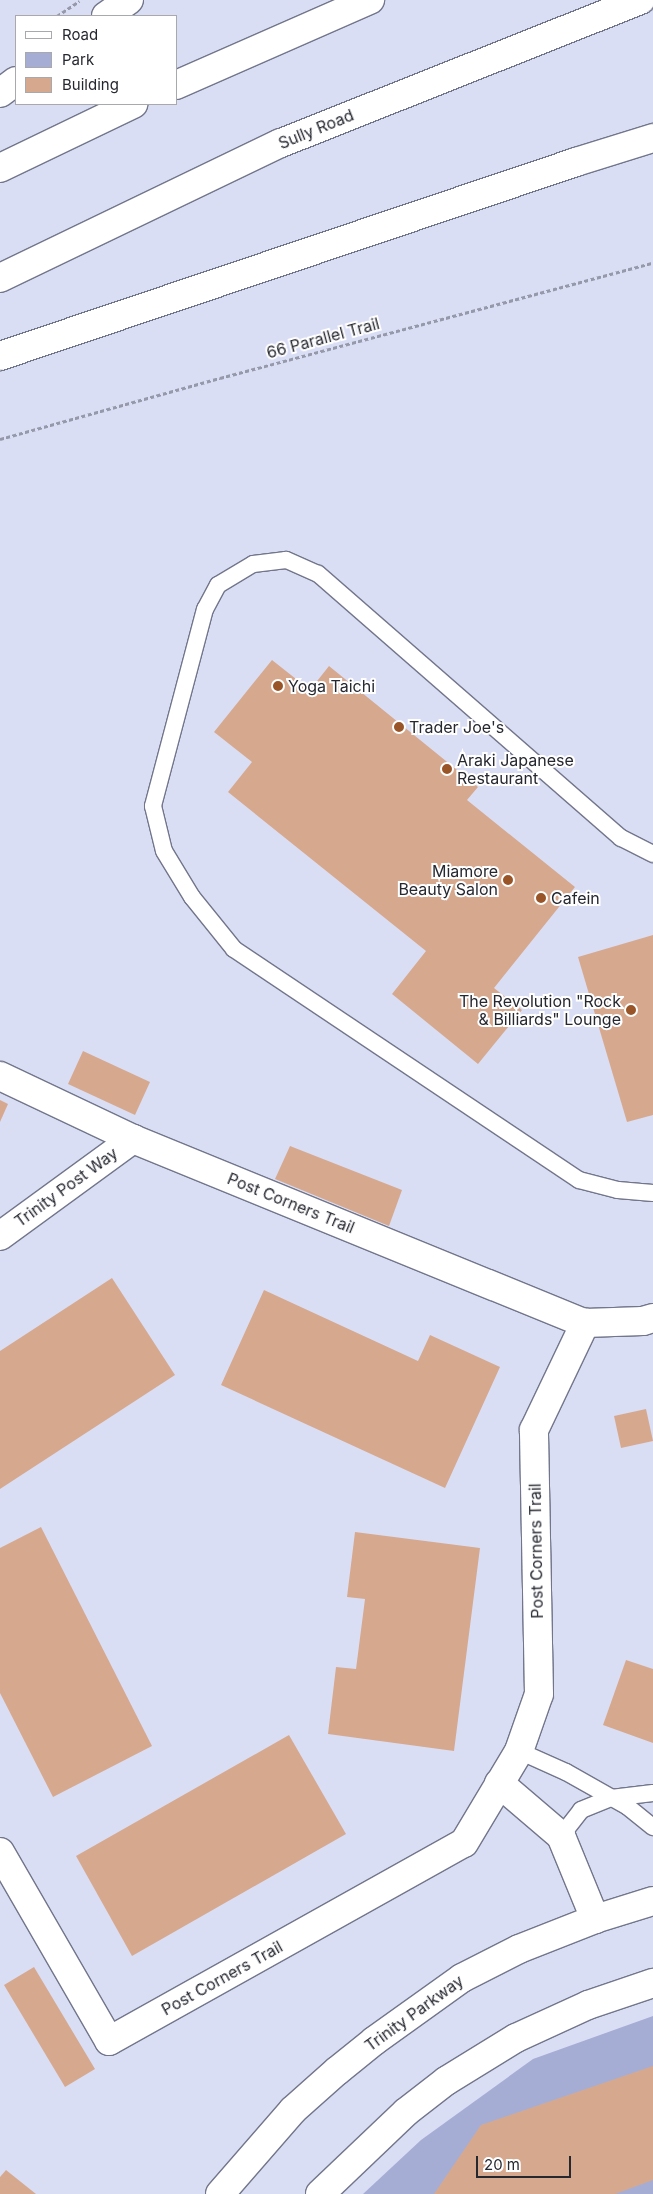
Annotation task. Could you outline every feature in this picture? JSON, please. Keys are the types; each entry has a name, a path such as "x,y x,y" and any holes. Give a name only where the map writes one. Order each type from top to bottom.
{"main road":[{"path":"107,15 129,0"},
{"path":"178,84 370,0"},
{"name":"Sully Road","path":"0,278 281,143 641,0"},
{"path":"0,93 15,82"},
{"path":"0,168 132,105"},
{"path":"0,356 576,162 653,138"},
{"name":"Post Corners Trail","path":"0,1076 133,1139 585,1323 653,1318"},
{"name":"Trinity Post Way","path":"0,1236 133,1139"},
{"name":"Post Corners Trail","path":"0,1852 110,2041 464,1843 519,1751 539,1694 534,1430 585,1323"},
{"path":"499,1782 561,1836 595,1919"},
{"name":"Trinity Parkway","path":"220,2194 293,2110 337,2071 417,2009 470,1974 519,1949 595,1919 653,1901"},
{"path":"320,2194 406,2112 446,2081 516,2038 588,2005 653,1983"}],"lane":[{"path":"653,854 621,838 318,574 286,560 252,564 218,585 205,609 152,806 164,851 192,897 240,954 579,1180 618,1190 653,1193"},
{"path":"519,1751 566,1772 628,1807 653,1827"},
{"path":"561,1836 581,1810 610,1798 653,1793"}],"path":[{"path":"59,15 80,0"},
{"name":"66 Parallel Trail","path":"0,440 220,378 653,263"}],"green space":[{"path":"653,2016 653,2194 363,2194 421,2140 533,2059"}],"building":[{"path":"272,660 310,690 329,666 478,787 467,800 575,887 494,988 522,1010 478,1064 392,994 426,951 228,792 252,762 214,732"},
{"path":"653,935 653,1115 627,1122 578,957"},
{"path":"83,1051 150,1082 135,1115 68,1084"},
{"path":"0,1100 8,1104 0,1122"},
{"path":"290,1146 402,1190 389,1226 275,1179"},
{"path":"112,1278 175,1375 0,1489 0,1351"},
{"path":"264,1290 418,1361 430,1335 500,1367 445,1488 221,1385"},
{"path":"646,1409 653,1441 621,1448 614,1416"},
{"path":"41,1527 152,1746 53,1797 0,1693 0,1548"},
{"path":"355,1532 480,1548 454,1751 328,1734 336,1667 356,1669 365,1599 347,1597"},
{"path":"626,1660 653,1669 653,1743 603,1725"},
{"path":"289,1735 346,1834 132,1956 76,1856"},
{"path":"34,1967 95,2069 65,2087 4,1985"},
{"path":"653,2066 653,2180 615,2194 434,2194 481,2125"},
{"path":"6,2170 36,2194 0,2194 0,2177"}],"place":[{"name":"Yoga Taichi","path":"278,686"},
{"name":"Trader Joe's","path":"399,727"},
{"name":"Araki Japanese Restaurant","path":"447,769"},
{"name":"Miamore Beauty Salon","path":"508,880"},
{"name":"Cafein","path":"541,898"},
{"name":"The Revolution \"Rock & Billiards\" Lounge","path":"631,1010"}]}
